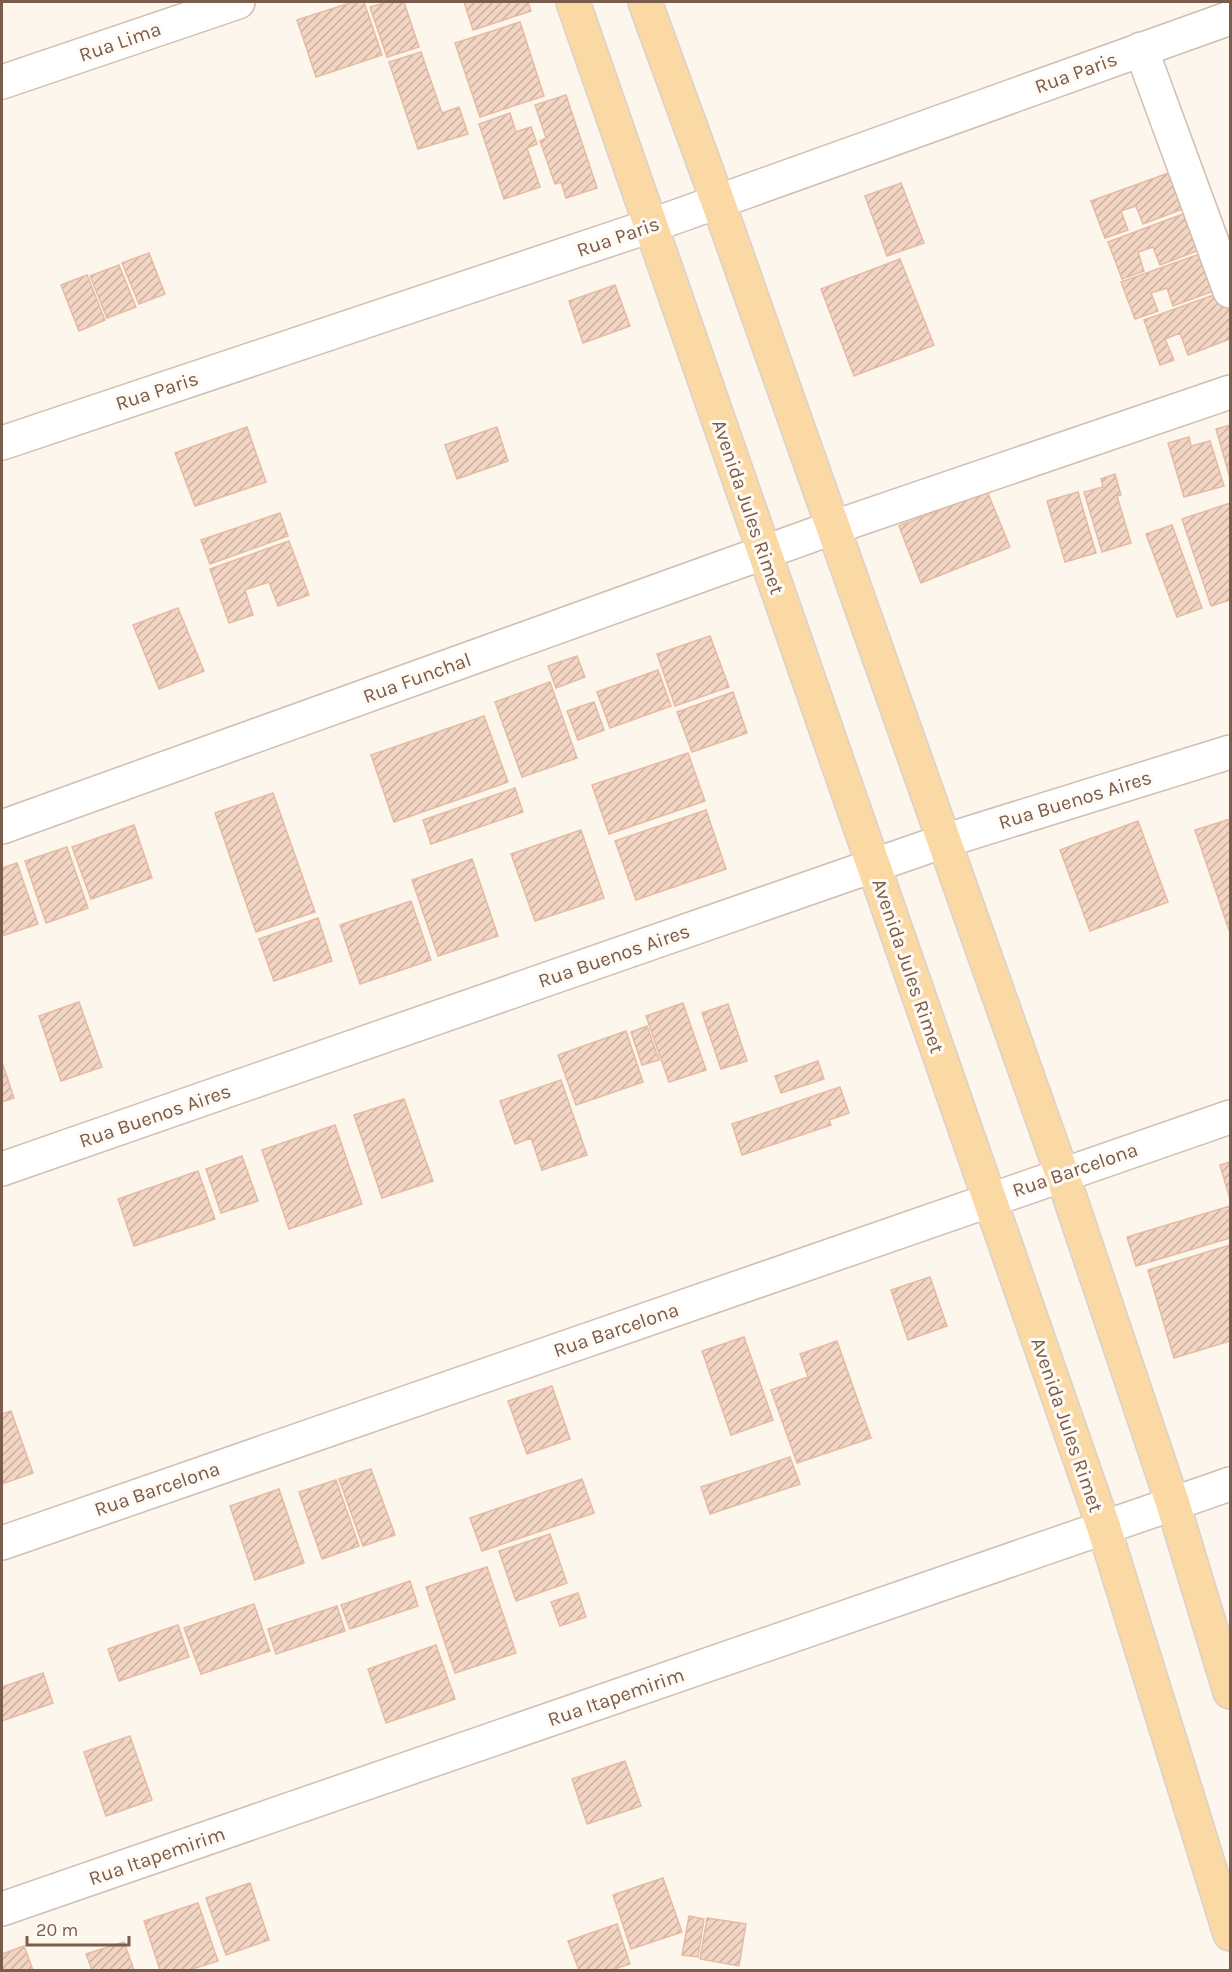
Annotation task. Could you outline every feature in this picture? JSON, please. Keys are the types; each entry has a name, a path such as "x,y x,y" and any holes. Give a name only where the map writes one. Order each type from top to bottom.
{"main road":[{"name":"Avenida Jules Rimet","path":"573,2 1104,1528 1230,1934"},
{"path":"645,2 718,201 1062,1174 1173,1504 1230,1692"}],"street":[{"name":"Rua Lima","path":"2,82 238,2"},
{"name":"Rua Paris","path":"2,443 650,226 1230,18"},
{"path":"1141,49 1230,291"},
{"name":"Rua Funchal","path":"2,827 832,528 1230,392"},
{"name":"Rua Buenos Aires","path":"2,1169 944,841 1230,752"},
{"name":"Rua Barcelona","path":"2,1543 1230,1117"},
{"name":"Rua Itapemirim","path":"2,1909 1230,1484"}],"building":[{"path":"353,2 364,2 382,55 316,77 297,20"},
{"path":"388,2 404,2 419,47 387,57 370,7"},
{"path":"464,2 528,2 531,11 473,30"},
{"path":"520,22 544,96 480,117 455,43"},
{"path":"421,52 442,113 459,107 468,134 418,149 389,62"},
{"path":"566,95 597,188 566,198 561,182 555,184 540,141 546,138 535,105"},
{"path":"510,113 516,132 531,127 537,144 527,148 540,187 504,199 479,124"},
{"path":"1174,171 1188,207 1143,224 1136,206 1121,211 1128,230 1105,238 1091,201"},
{"path":"901,183 924,243 887,256 865,196"},
{"path":"1191,211 1205,248 1160,265 1153,247 1138,252 1144,271 1122,279 1108,242"},
{"path":"1205,252 1219,289 1173,306 1167,288 1151,293 1158,311 1135,319 1121,282"},
{"path":"149,253 165,294 139,304 122,263"},
{"path":"900,259 934,345 854,376 821,289"},
{"path":"119,265 136,307 107,318 90,276"},
{"path":"87,275 105,320 79,331 61,285"},
{"path":"615,285 630,326 583,343 569,301"},
{"path":"1225,291 1230,304 1230,339 1188,355 1180,333 1165,339 1174,360 1160,365 1144,320"},
{"path":"1230,425 1230,478 1216,429"},
{"path":"247,427 266,482 195,506 175,453"},
{"path":"497,427 508,461 457,479 445,445"},
{"path":"1189,437 1191,446 1210,441 1224,486 1184,497 1168,443"},
{"path":"1115,474 1121,495 1117,496 1131,543 1102,552 1084,492 1103,487 1101,479"},
{"path":"987,491 1010,547 921,583 899,526"},
{"path":"1078,492 1096,553 1065,562 1047,501"},
{"path":"1230,503 1230,600 1211,606 1182,519"},
{"path":"280,513 288,536 210,564 201,540"},
{"path":"1172,525 1202,608 1177,617 1146,534"},
{"path":"289,541 309,595 278,606 269,582 245,590 253,615 229,623 210,569"},
{"path":"178,608 204,671 159,689 133,625"},
{"path":"710,636 729,687 675,706 657,654"},
{"path":"577,656 585,677 556,688 548,666"},
{"path":"658,670 671,706 610,728 597,692"},
{"path":"550,682 577,758 522,777 495,702"},
{"path":"733,692 747,733 692,752 677,712"},
{"path":"594,702 604,730 578,740 567,711"},
{"path":"484,716 508,782 394,822 371,755"},
{"path":"688,753 705,801 609,834 592,785"},
{"path":"515,788 523,812 431,844 423,820"},
{"path":"273,793 315,912 256,932 215,813"},
{"path":"706,810 726,869 636,900 615,841"},
{"path":"1230,819 1230,933 1195,830"},
{"path":"1138,821 1168,902 1090,931 1060,850"},
{"path":"134,825 152,878 91,899 72,847"},
{"path":"581,830 604,898 535,921 511,854"},
{"path":"67,847 88,908 46,923 25,861"},
{"path":"472,859 498,936 438,956 412,880"},
{"path":"17,863 38,924 2,936 2,868"},
{"path":"411,901 431,960 360,984 340,925"},
{"path":"318,918 332,961 274,981 259,939"},
{"path":"79,1002 102,1067 61,1081 39,1016"},
{"path":"683,1003 706,1070 669,1082 646,1016"},
{"path":"728,1004 747,1061 721,1069 702,1013"},
{"path":"647,1026 659,1060 642,1065 631,1032"},
{"path":"626,1031 643,1082 576,1105 558,1055"},
{"path":"818,1061 824,1079 781,1093 775,1076"},
{"path":"2,1062 14,1098 2,1102"},
{"path":"561,1080 587,1155 542,1170 531,1138 515,1144 500,1101"},
{"path":"840,1087 849,1113 829,1120 831,1125 742,1155 732,1124"},
{"path":"404,1099 433,1181 382,1198 354,1115"},
{"path":"335,1125 362,1204 289,1229 262,1150"},
{"path":"242,1156 258,1201 221,1213 206,1169"},
{"path":"1230,1162 1230,1199 1220,1165"},
{"path":"198,1171 215,1219 134,1246 118,1199"},
{"path":"1230,1206 1230,1238 1136,1266 1127,1237"},
{"path":"1230,1245 1230,1341 1174,1358 1148,1270"},
{"path":"930,1277 947,1326 908,1340 891,1290"},
{"path":"744,1337 773,1420 731,1435 702,1351"},
{"path":"837,1341 871,1438 797,1463 771,1390 808,1377 800,1354"},
{"path":"552,1386 570,1439 527,1454 508,1401"},
{"path":"11,1411 33,1473 2,1484 2,1414"},
{"path":"790,1457 800,1484 710,1514 701,1487"},
{"path":"371,1469 395,1535 363,1546 339,1479"},
{"path":"582,1479 594,1513 482,1551 470,1518"},
{"path":"336,1480 359,1546 322,1559 299,1492"},
{"path":"279,1489 304,1563 255,1580 230,1506"},
{"path":"550,1534 567,1583 516,1601 499,1551"},
{"path":"487,1567 516,1653 455,1673 426,1587"},
{"path":"410,1581 418,1606 350,1629 341,1605"},
{"path":"578,1593 586,1617 560,1626 551,1602"},
{"path":"254,1604 270,1651 201,1674 184,1628"},
{"path":"337,1606 345,1631 276,1654 268,1629"},
{"path":"178,1625 189,1657 119,1681 108,1649"},
{"path":"436,1645 455,1699 386,1723 368,1669"},
{"path":"43,1673 53,1703 2,1721 2,1687"},
{"path":"130,1736 152,1800 106,1816 84,1752"},
{"path":"625,1761 641,1806 587,1824 572,1779"},
{"path":"663,1878 682,1932 631,1949 613,1895"},
{"path":"250,1883 269,1940 226,1955 206,1898"},
{"path":"198,1903 218,1961 189,1970 160,1970 144,1921"},
{"path":"689,1916 704,1919 698,1957 682,1955"},
{"path":"707,1918 746,1924 739,1966 700,1959"},
{"path":"617,1924 630,1964 611,1970 579,1970 568,1941"},
{"path":"124,1942 134,1970 92,1970 86,1954"},
{"path":"24,1946 33,1970 2,1970 2,1954"}]}
